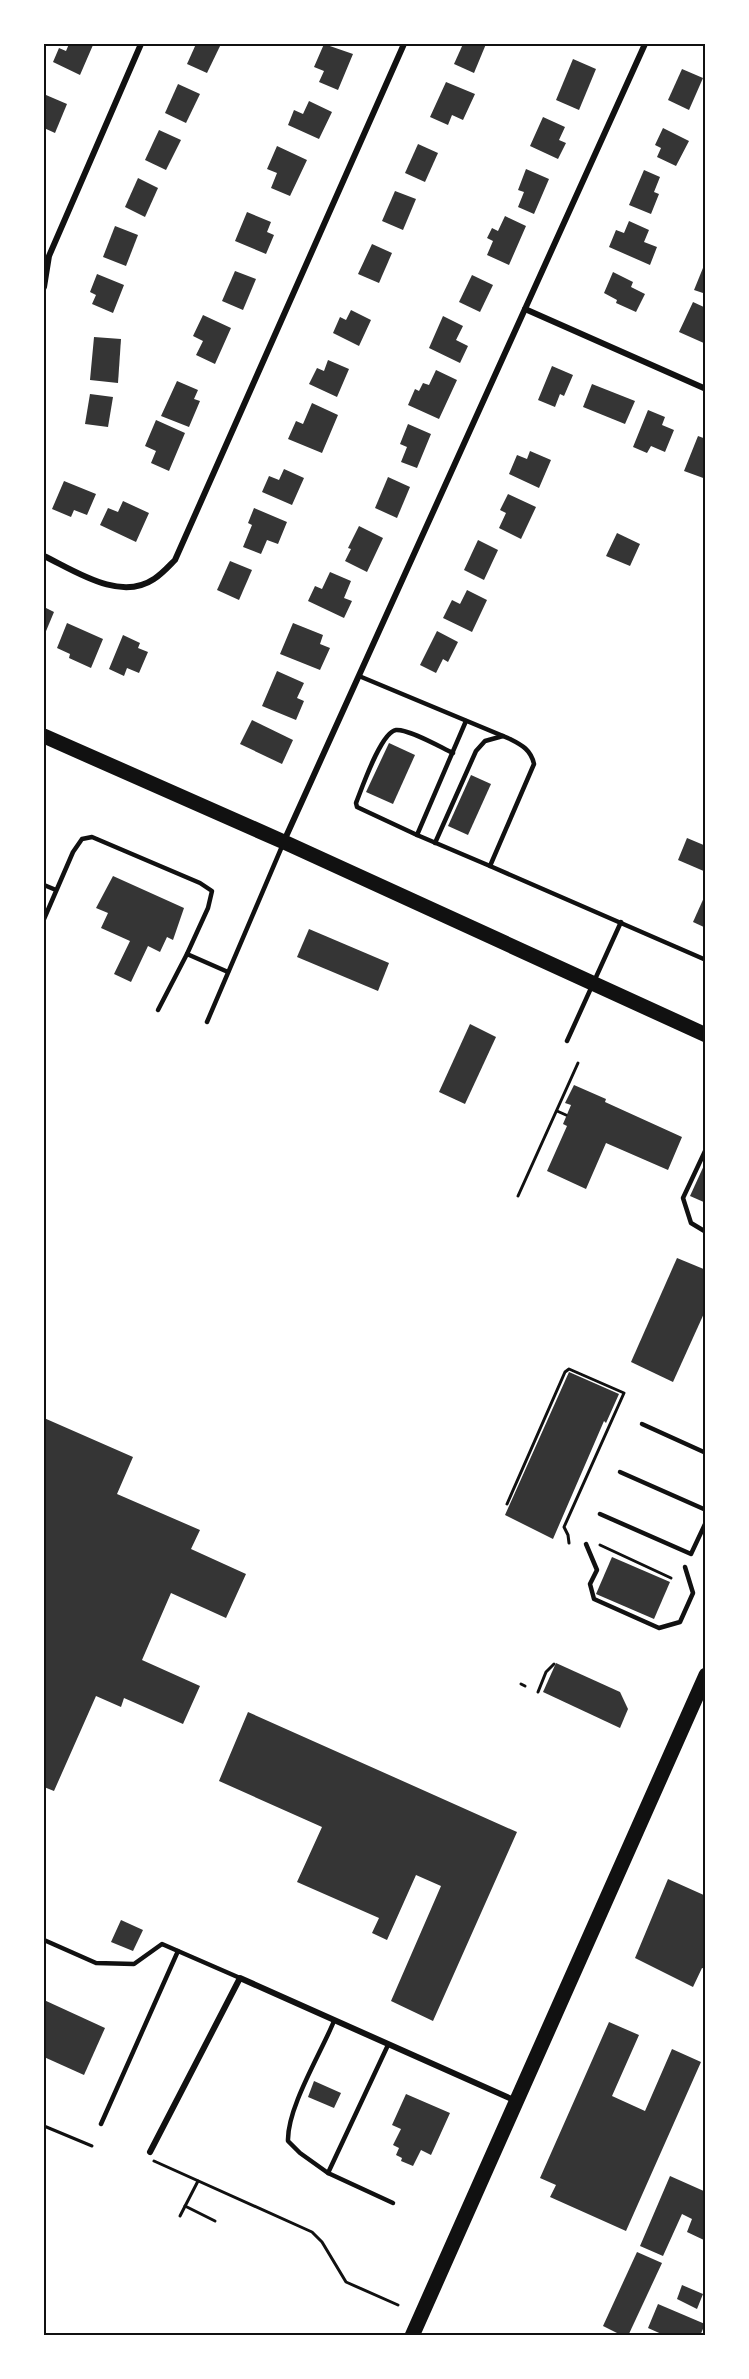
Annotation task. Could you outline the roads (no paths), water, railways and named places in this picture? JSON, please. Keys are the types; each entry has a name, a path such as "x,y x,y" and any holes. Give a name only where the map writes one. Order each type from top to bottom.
{"main road":[{"path":"44,736 284,842 705,1035"},
{"path":"412,2336 705,1675"}],"street":[{"path":"44,287 49,256 141,44"},
{"path":"44,556 94,580 125,588 153,580 176,560 404,44"},
{"path":"284,842 645,44"},
{"path":"525,309 705,388"},
{"path":"148,2155 240,1978 517,2101"}],"lane":[{"path":"359,676 503,736 528,750 534,764 490,866"},
{"path":"417,835 466,721"},
{"path":"453,753 404,731 395,730 386,735 356,802 357,807 705,960"},
{"path":"435,843 476,752 485,741 503,736"},
{"path":"44,919 73,852 82,839 92,837 200,883 212,891 187,954 158,1010"},
{"path":"207,1022 284,842"},
{"path":"44,885 56,890"},
{"path":"567,1041 621,922"},
{"path":"187,954 228,972"},
{"path":"705,1149 683,1198 692,1222 705,1232"},
{"path":"642,1424 705,1453"},
{"path":"620,1472 705,1510"},
{"path":"600,1514 691,1554 705,1522"},
{"path":"586,1544 597,1570 590,1584 594,1599 659,1628 680,1622 693,1593 685,1567"},
{"path":"44,1940 96,1963 134,1964 162,1944 240,1978"},
{"path":"101,2124 178,1951"},
{"path":"334,2021 295,2106 288,2129 288,2141 300,2153 328,2173 393,2203"},
{"path":"328,2173 388,2044"}]}
